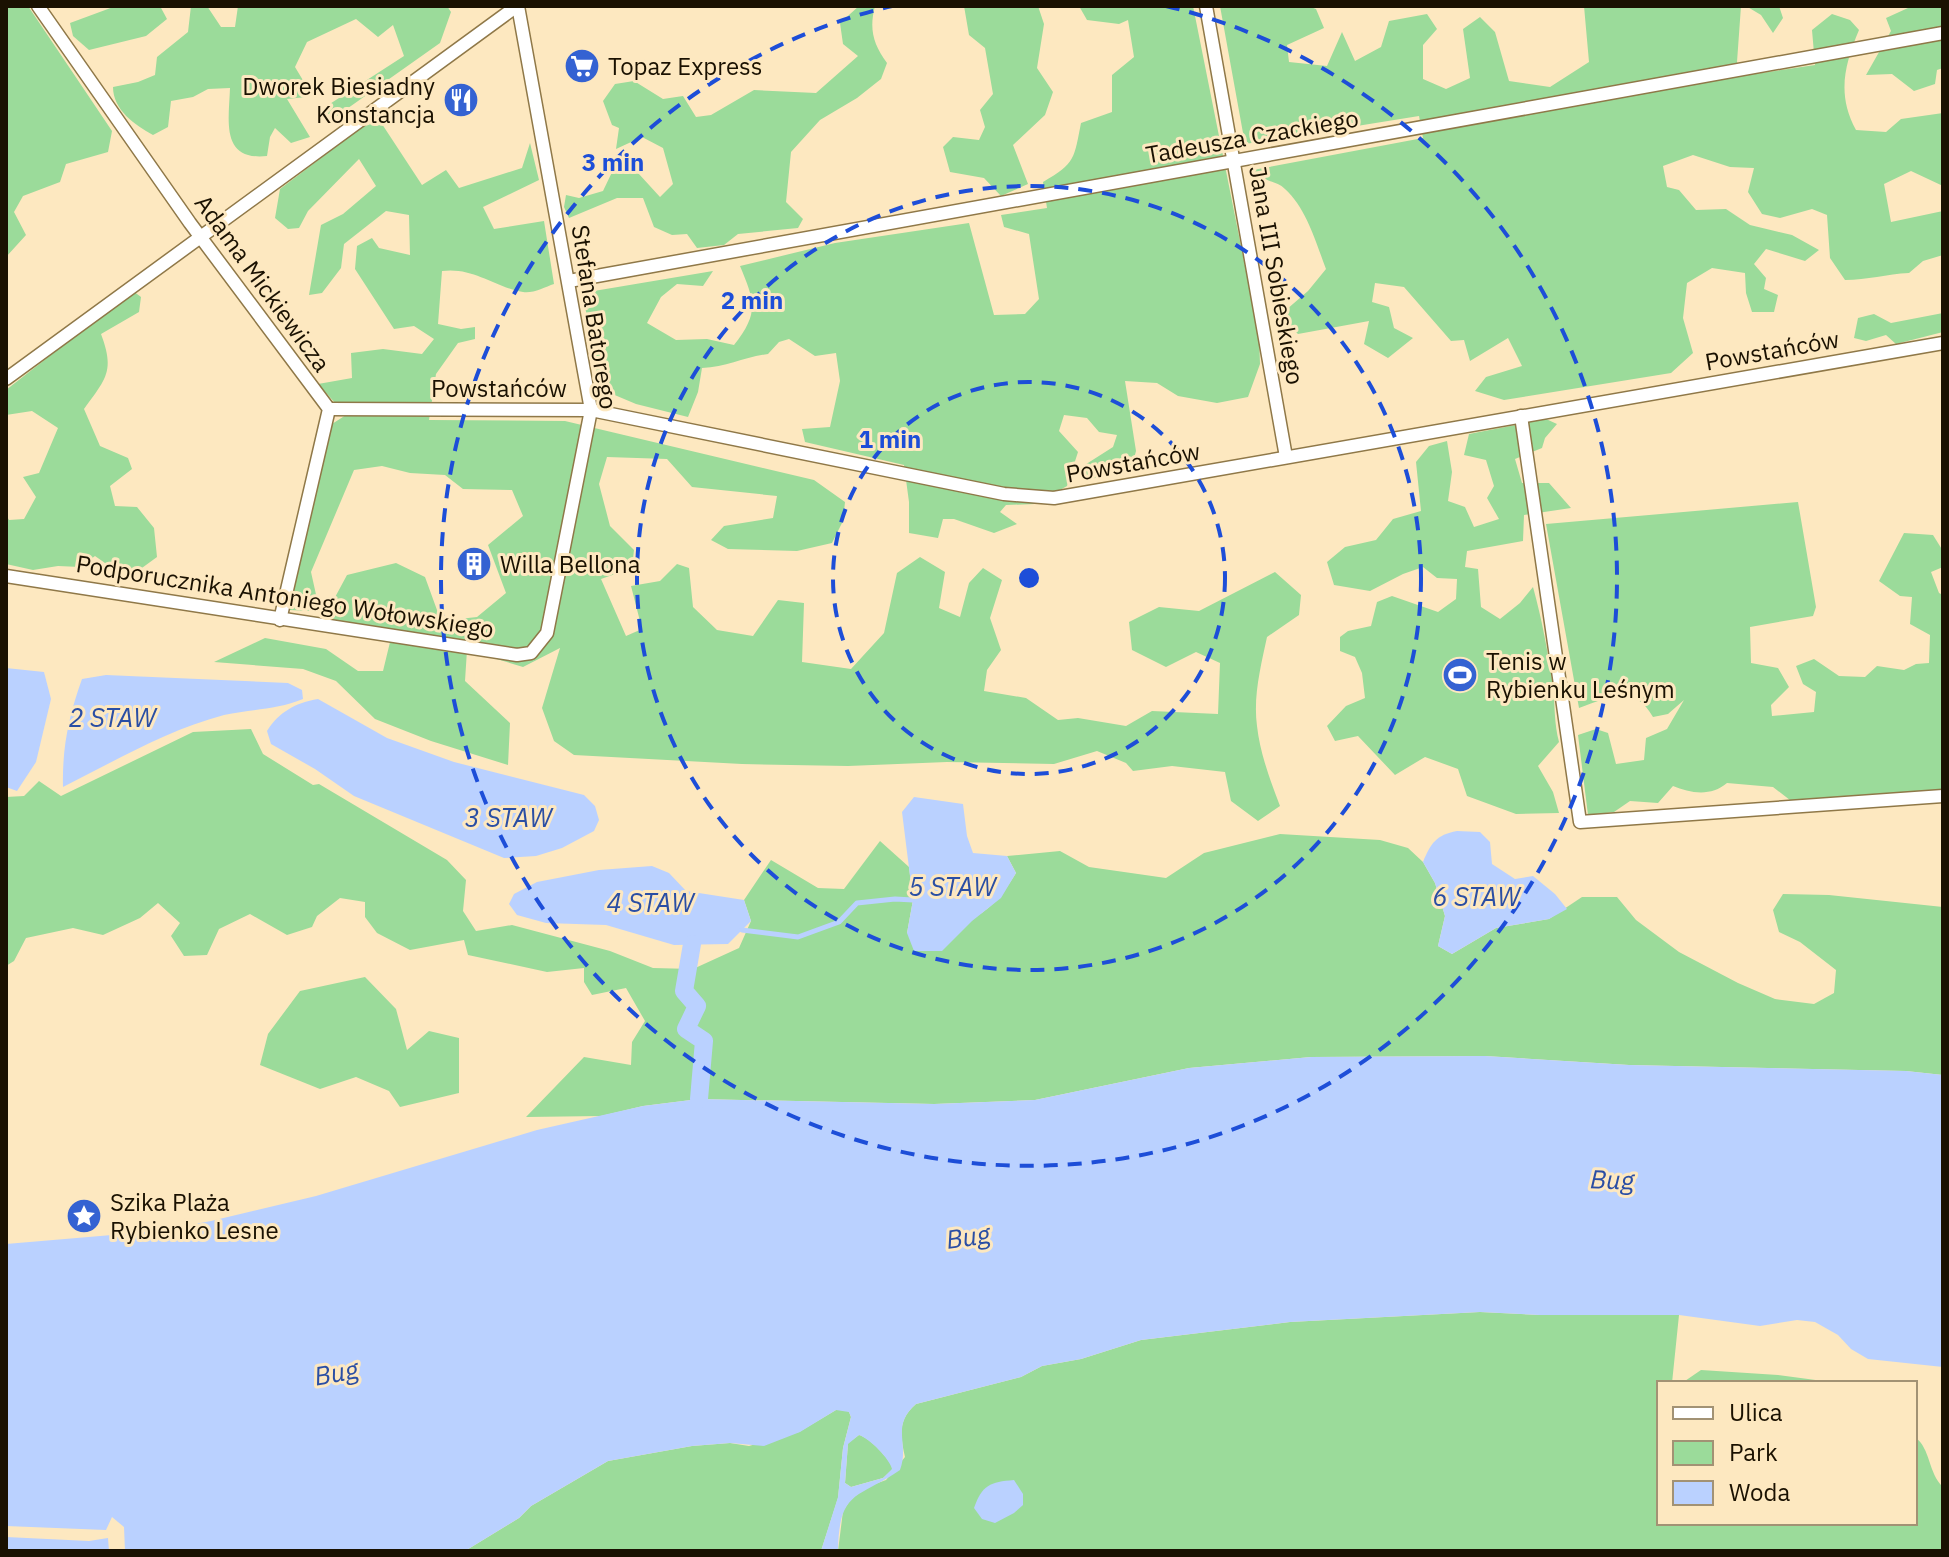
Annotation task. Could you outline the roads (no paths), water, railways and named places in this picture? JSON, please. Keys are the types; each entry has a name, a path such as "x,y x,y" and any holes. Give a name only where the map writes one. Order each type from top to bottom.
{"street":[{"name":"Adama Mickiewicza","path":"38,6 329,409 280,620"},
{"path":"6,379 518,6"},
{"name":"Stefana Batorego","path":"518,6 591,410 547,633"},
{"name":"Jana III Sobieskiego","path":"1206,6 1286,457"},
{"name":"Tadeusza Czackiego","path":"569,281 1943,33"},
{"name":"Powstańców","path":"329,409 591,410 1004,494 1054,498 1943,343"},
{"path":"1521,416 1580,822 1943,796"},
{"name":"Podporucznika Antoniego Wołowskiego","path":"6,576 517,655 531,653 547,633"}],"water":[{"path":"6,668 44,672 51,699 36,762 17,791 6,787"},
{"name":"2 STAW","path":"106,675 288,683 302,690 303,699 203,721 142,747 63,787 67,732 82,679"},
{"name":"3 STAW","path":"318,699 387,738 454,762 584,795 595,806 599,820 594,831 562,848 536,856 504,858 354,796 271,744 267,731 282,714 302,703"},
{"name":"5 STAW","path":"914,797 963,804 967,836 973,853 1007,856 1016,873 1001,898 942,951 914,951 907,933 913,900 902,812"},
{"name":"6 STAW","path":"1457,831 1480,832 1490,842 1492,864 1515,879 1533,876 1555,894 1567,909 1549,919 1496,928 1452,954 1438,946 1445,916 1435,883 1423,862 1435,841"},
{"name":"4 STAW","path":"652,866 669,873 686,891 744,900 751,921 728,944 674,945 606,925 546,923 517,915 509,904 514,894 537,882 599,870"},
{"name":"Bug","path":"1485,1056 1629,1065 1906,1071 1943,1075 1943,1367 1868,1359 1851,1349 1838,1335 1815,1322 1797,1320 1760,1326 1679,1315 1480,1312 1290,1322 1141,1340 1081,1359 1042,1366 1021,1377 916,1404 908,1412 902,1428 900,1470 862,1492 847,1506 839,1531 838,1551 821,1551 838,1497 843,1448 851,1417 849,1412 836,1410 800,1432 764,1446 730,1443 692,1446 608,1461 531,1506 519,1518 465,1551 125,1551 124,1527 112,1517 106,1530 6,1526 6,1244 159,1231 211,1221 316,1196 537,1130 643,1106 699,1099 934,1104 1035,1100 1189,1068 1311,1057","holes":["859,1435 883,1455 892,1469 883,1478 851,1487 845,1483 848,1444"]},
{"path":"1014,1480 1023,1494 1023,1505 995,1523 982,1519 974,1508 980,1494 988,1486"},
{"path":"6,1537 89,1541 108,1538 109,1551 6,1551"}],"waterway":[{"path":"742,930 798,937 839,922 857,903 913,900"},
{"path":"692,944 684,991 697,1006 686,1029 704,1041 699,1099"}],"place":[{"name":"Topaz Express","path":"582,66"},
{"name":"Dworek Biesiadny Konstancja","path":"461,100"},
{"name":"Willa Bellona","path":"474,564"},
{"name":"Tenis w Rybienku Leśnym","path":"1460,675"},
{"name":"Szika Plaża Rybienko Lesne","path":"84,1216"}]}
